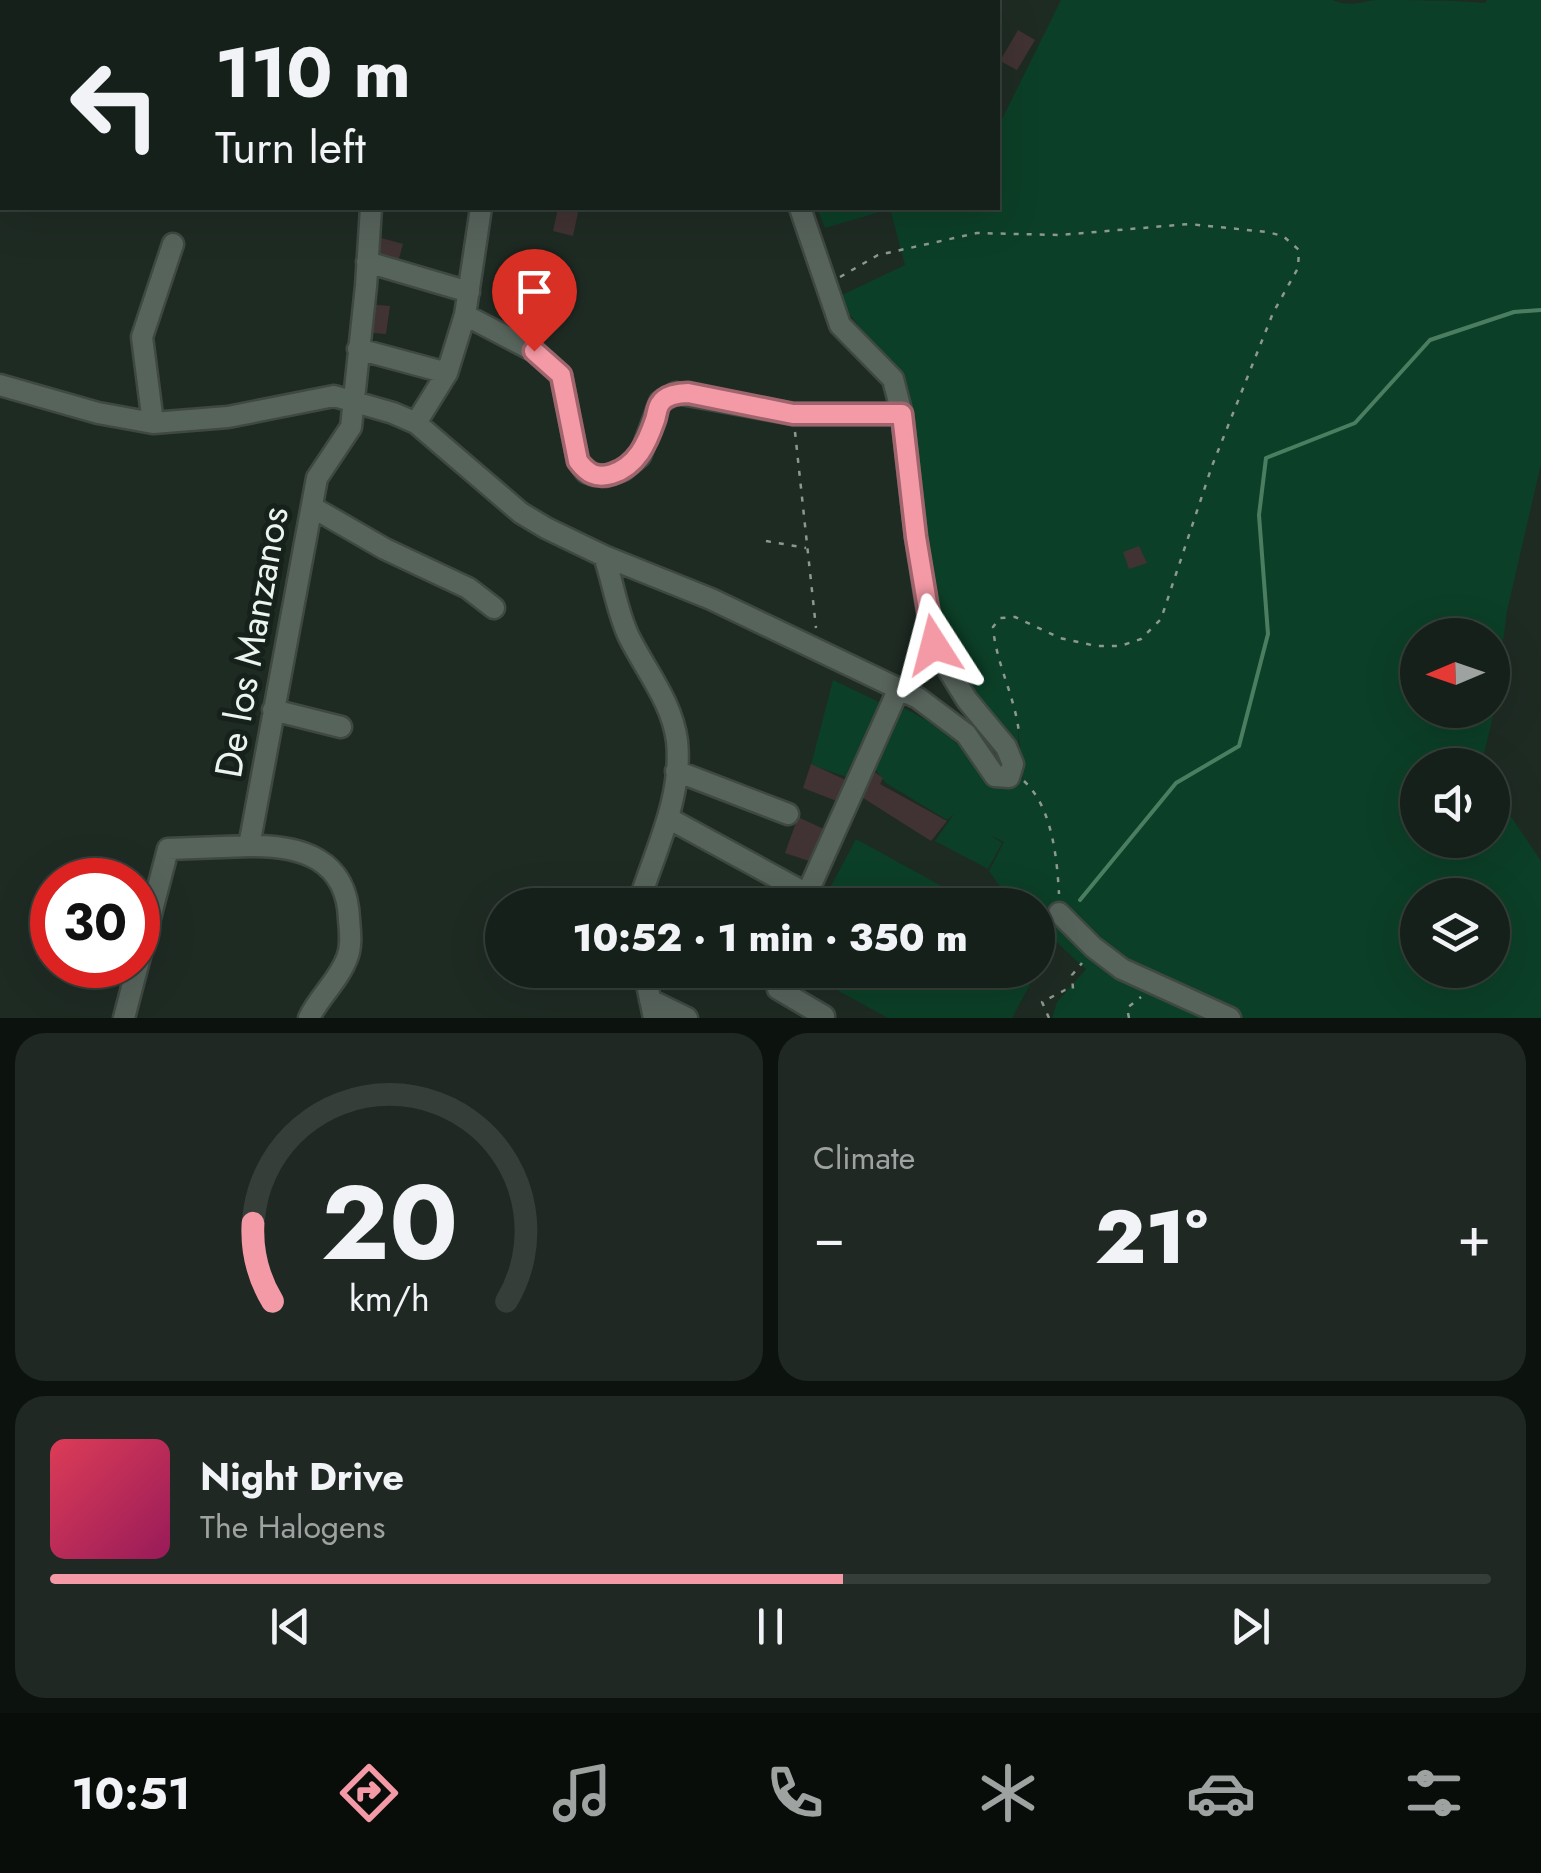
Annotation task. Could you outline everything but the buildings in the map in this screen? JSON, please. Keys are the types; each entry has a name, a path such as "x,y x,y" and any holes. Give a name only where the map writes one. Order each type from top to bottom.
{"street":[{"name":"De los Manzanos","path":"249,846 317,478 350,427 371,210"},
{"path":"416,423 447,373 465,315 481,210"},
{"path":"0,385 98,413 153,423 228,417 334,396 416,423 521,513 604,556 711,599 899,688 966,734 1008,776 1013,764 1006,748 966,700 934,645 916,537 902,414 893,379 840,326 801,210"},
{"path":"153,423 142,337 174,244"},
{"path":"366,262 469,292"},
{"path":"465,315 534,351 561,375 578,461 594,476 623,470 640,456 660,402 676,393 793,414 902,414"},
{"path":"358,349 447,373"},
{"path":"312,507 385,549 468,588 494,608"},
{"path":"604,556 627,633 669,708 677,741 668,818 644,888"},
{"path":"803,888 899,688"},
{"path":"273,710 340,726"},
{"path":"676,771 788,814"},
{"path":"668,818 784,888"},
{"path":"124,1018 166,852 170,848 249,846 276,846 315,858 340,878 348,902 350,947 346,962 309,1018"},
{"path":"1059,914 1122,969 1230,1018"},
{"path":"778,988 824,1016"},
{"path":"652,1009 687,1018"}],"path":[{"path":"826,285 878,255 976,233 1060,235 1189,224 1267,232 1283,236 1299,250 1298,268 1274,313 1212,466 1162,619 1142,639 1120,646 1096,646 1060,638 1015,617 1000,618 993,627 995,652 1017,712 1018,732"},
{"path":"793,414 818,650"},
{"path":"766,540 808,548"},
{"path":"1008,776 1038,793 1058,874 1059,914"},
{"path":"1049,1018 1042,1002 1073,989 1072,975 1093,947"},
{"path":"1129,1018 1127,1008 1152,984"}],"green space":[{"path":"1061,0 1332,0 1351,4 1379,0 1541,0 1541,464 1506,618 1400,618 1400,728 1490,728 1485,748 1400,748 1400,858 1510,858 1510,815 1541,861 1541,1018 1052,1018 1057,1002 1086,969 1055,939 1055,888 1001,888 989,871 1004,842 990,835 1002,843 988,869 935,841 954,814 947,820 886,783 874,768 904,708 949,737 984,778 1023,779 1017,717 1019,751 1015,752 940,642 897,376 847,311 842,295 905,265 890,210 1000,210 1000,123"},
{"path":"818,210 887,210 825,228"},
{"path":"833,680 883,704 850,778 811,765"},
{"path":"856,839 945,888 830,888"},
{"path":"833,988 1028,988 1012,1018 888,1018"}],"waterway":[{"path":"1080,900 1176,783 1239,746 1268,634 1259,515 1266,458 1355,423 1430,340 1514,312 1541,310"}],"route":[{"path":"534,351 561,375 567,392 574,450 586,472 594,476 623,470 640,456 660,402 676,393 793,414 902,414 916,537 934,645"}]}
